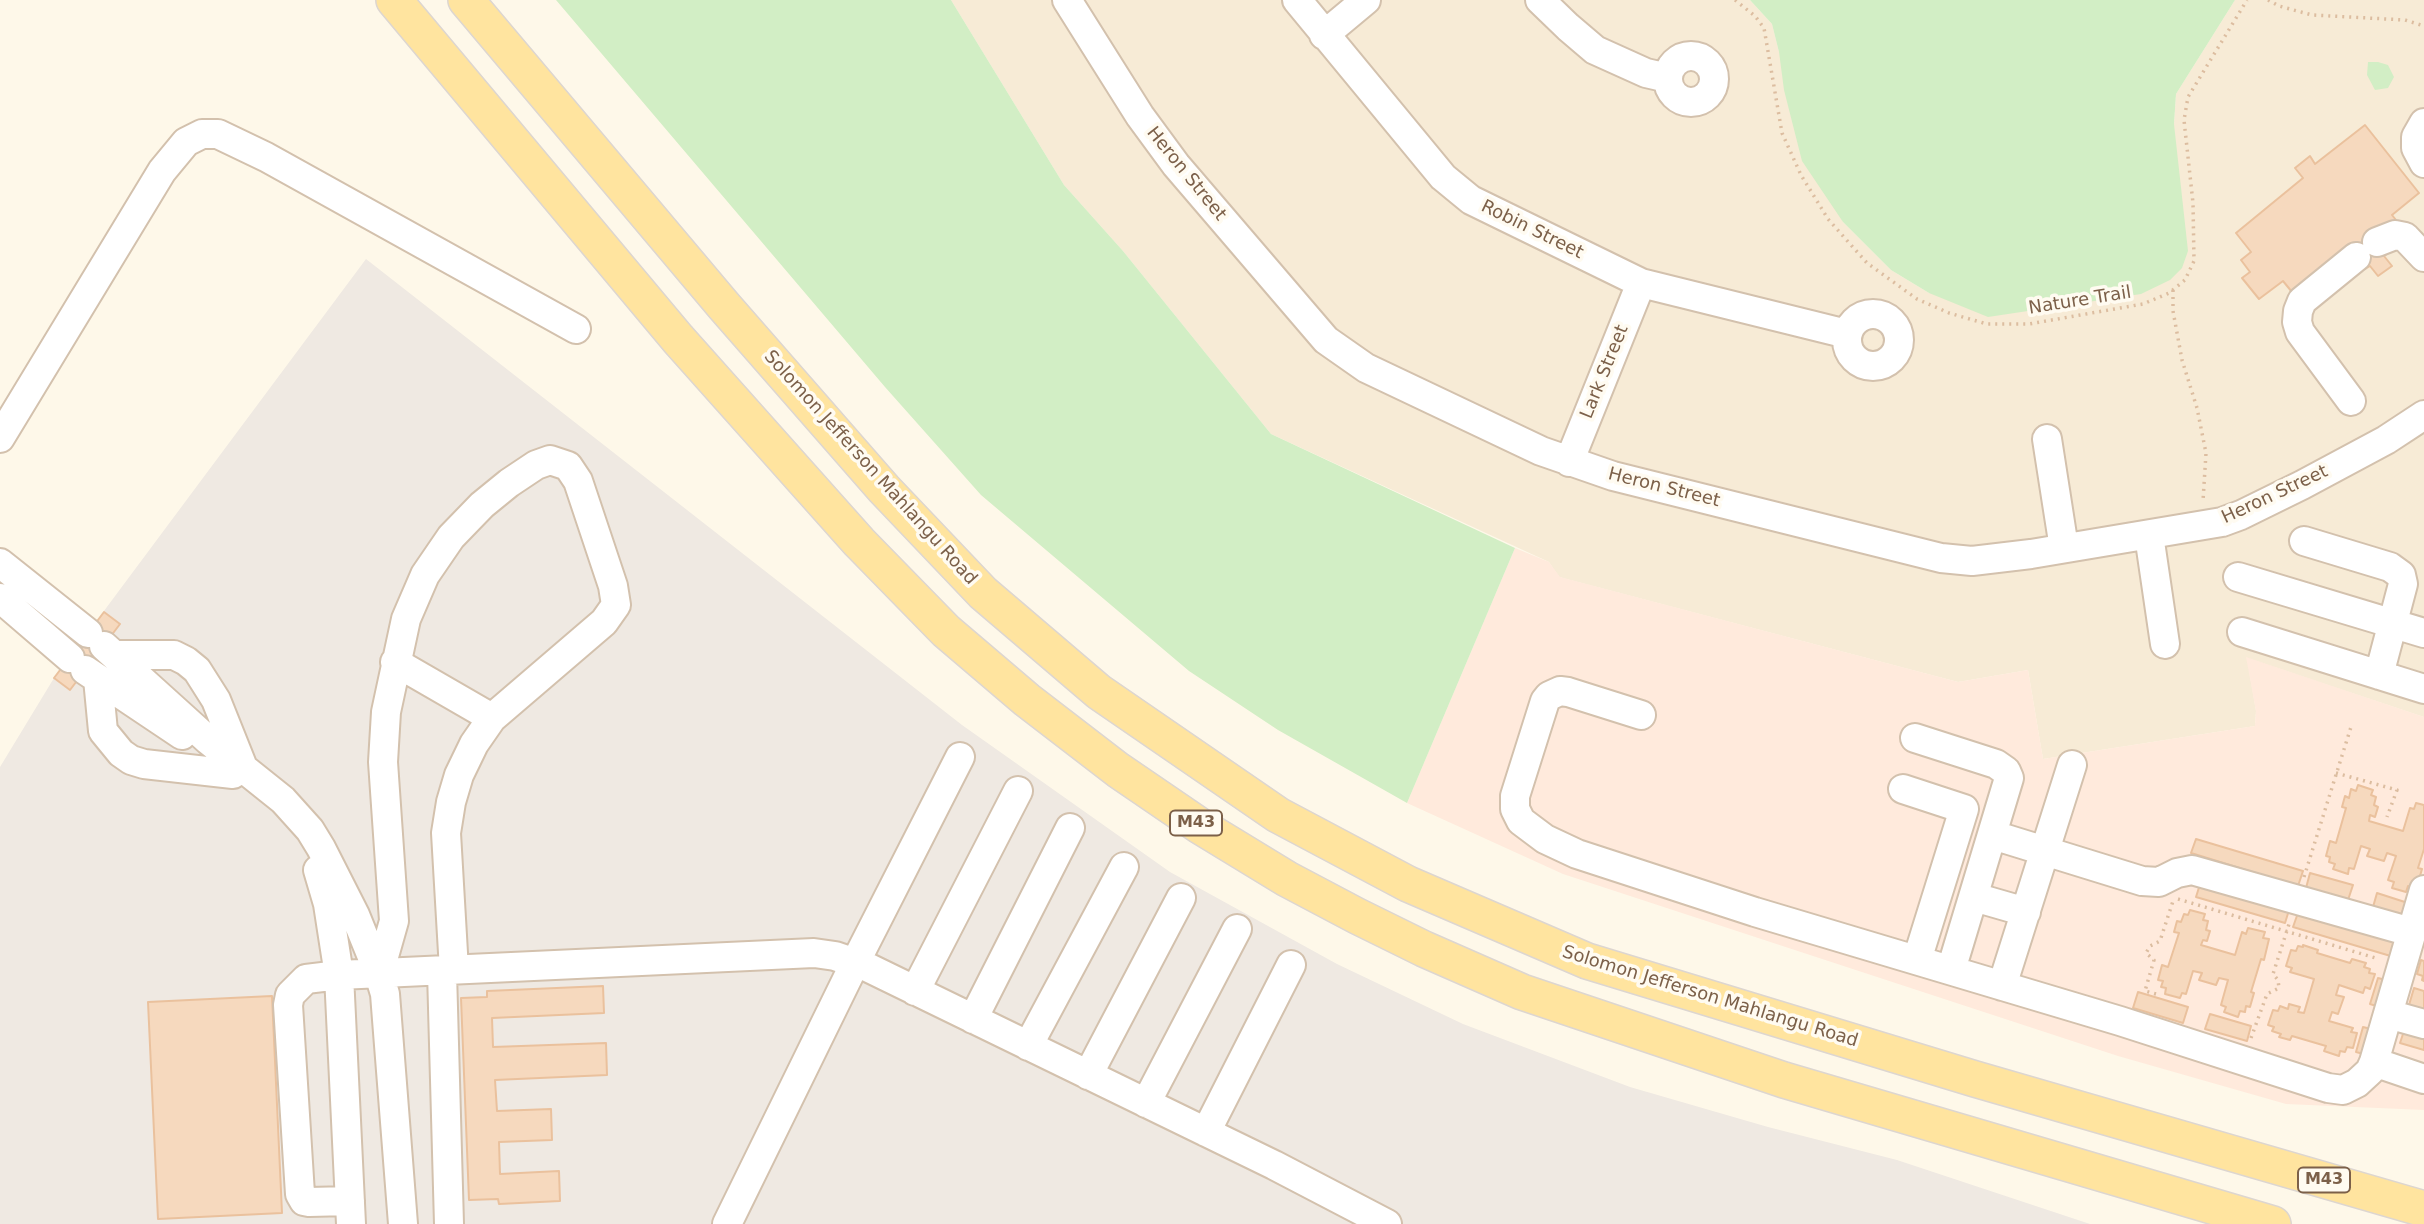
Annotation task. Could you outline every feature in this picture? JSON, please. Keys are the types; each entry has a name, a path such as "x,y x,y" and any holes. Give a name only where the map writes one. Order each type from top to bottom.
{"main road":[{"name":"M43","path":"394,0 678,339 859,542 946,631 1047,716 1118,771 1200,826 1287,879 1357,916 1522,992 1784,1080 2273,1224"},
{"name":"Solomon Jefferson Mahlangu Road","path":"466,0 822,418 884,489 983,593 1099,692 1278,815 1408,884 1587,961 2001,1086 2424,1209"},
{"path":"2352,1188 2424,1185"}],"street":[{"name":"Heron Street","path":"1067,0 1140,116 1177,165 1326,340 1366,368 1569,462 1613,476 1959,561 2008,557 2207,526 2241,515 2386,440 2424,415"},
{"name":"Robin Street","path":"1297,0 1443,177 1471,200 1641,283 1847,334"},
{"path":"1324,35 1366,0"},
{"path":"1540,0 1595,50 1646,74 1668,78"},
{"path":"2424,123 2416,137 2416,148 2424,163"},
{"path":"0,438 162,170 186,142 202,134 218,134 267,158 576,329"},
{"path":"2351,401 2300,332 2297,322 2302,301 2367,249 2395,235 2405,237 2424,257"},
{"name":"Lark Street","path":"1569,462 1641,283"},
{"path":"2047,439 2064,548"},
{"path":"379,974 394,921 383,762 386,712 406,619 425,575 451,537 482,505 536,465 550,460 568,466 578,481 613,586 616,605 604,622 492,718 474,744 459,775 446,833 449,1224"},
{"path":"2149,535 2165,644"},
{"path":"2304,541 2390,567 2401,575 2403,584 2379,675"},
{"path":"0,562 102,645 208,740 282,814 306,844 322,879 334,934 339,975 350,1212 304,1201 300,1194 288,1005 290,995 306,979 339,975 814,953 855,963 915,991 1206,1132 1387,1224"},
{"path":"2238,576 2424,633"},
{"path":"0,598 84,669 283,800 310,830 355,915 379,974 388,1020 403,1224"},
{"path":"2242,632 2424,689"},
{"path":"102,645 174,656 197,670 216,700 238,770"},
{"path":"395,662 492,718"},
{"path":"84,669 103,731 131,760 144,764 238,770"},
{"path":"1642,715 1568,692 1560,691 1549,695 1515,796 1515,809 1521,821 1545,839 1577,854 1755,912 2337,1090 2357,1083 2370,1071 2374,1062 2424,890"},
{"path":"1915,738 1996,764 2006,771 2009,778 1951,971"},
{"path":"727,1224 960,757"},
{"path":"2002,986 2072,765"},
{"path":"1903,789 1964,809 2045,851 2148,882 2158,882 2176,873 2192,870 2411,932"},
{"path":"915,991 1018,791"},
{"path":"1917,960 1964,809"},
{"path":"973,1019 1070,828"},
{"path":"1028,1045 1124,867"},
{"path":"1974,897 2026,912"},
{"path":"1088,1075 1181,898"},
{"path":"1146,1103 1237,929"},
{"path":"1206,1132 1291,965"},
{"path":"2388,1014 2424,1024"},
{"path":"2374,1062 2424,1079"}],"path":[{"name":"Nature Trail","path":"1735,0 1755,16 1764,28 1782,133 1801,175 1828,219 1867,263 1917,299 1949,313 1987,324 2029,324 2143,304 2173,290 2185,280 2194,261 2193,203 2184,120 2188,97 2247,0"},
{"path":"2268,0 2279,6 2312,15 2405,20 2424,26"},
{"path":"2173,290 2182,360 2197,408 2206,453 2202,511"},
{"path":"2336,773 2397,790 2388,817"},
{"path":"2156,994 2145,991 2154,960 2146,953 2150,946 2160,941 2174,898 2401,965"}],"shaded area":[{"path":"951,0 1750,0 1772,24 1779,52 1843,222 1891,270 1929,293 2174,124 2176,94 2235,0 2424,0 2424,717 2247,658 2256,711 2255,726 2043,759 2028,670 1958,682 1559,577 1549,562 1271,434 1123,251 1064,185"},
{"path":"366,259 962,725 1170,872 1337,964 1463,1024 1630,1087 1768,1127 1897,1160 2090,1224 0,1224 0,767 54,678"},
{"path":"1515,548 1549,562 1560,577 1958,682 2028,670 2043,759 2255,726 2256,711 2246,657 2424,717 2424,1110 2286,1104 2118,1056 1563,874 1407,803"}],"green space":[{"path":"556,0 951,0 1064,185 1123,251 1271,434 1515,548 1407,803 1278,730 1189,671 981,495 885,387"},
{"path":"1750,0 2235,0 2176,94 2174,124 2188,251 2182,268 2170,280 2141,294 1988,317 1929,293 1891,270 1843,222 1802,161 1784,90 1772,24"},
{"path":"2368,62 2388,65 2394,77 2388,88 2375,90 2367,75"}],"building":[{"path":"2365,125 2419,193 2392,215 2396,220 2374,237 2392,266 2378,276 2370,266 2365,269 2352,253 2292,292 2283,281 2259,299 2242,278 2250,272 2241,260 2251,252 2236,233 2303,178 2295,168 2310,156 2315,164"},
{"path":"104,612 120,624 70,690 54,678"},
{"path":"2358,785 2373,790 2371,795 2376,797 2374,805 2378,807 2375,817 2370,815 2369,821 2403,831 2410,808 2414,809 2416,803 2424,805 2424,849 2418,868 2422,869 2418,883 2412,887 2408,886 2406,892 2392,888 2394,882 2388,880 2396,856 2387,853 2384,861 2367,856 2370,849 2361,846 2354,869 2349,868 2348,874 2333,869 2335,864 2329,862 2330,857 2326,856 2330,841 2336,843 2346,808 2342,807 2345,796 2349,798 2351,789 2356,791"},
{"path":"2196,839 2303,871 2298,886 2191,853"},
{"path":"2310,873 2353,885 2348,900 2306,888"},
{"path":"2201,881 2290,907 2285,923 2196,897"},
{"path":"2377,893 2411,904 2407,917 2373,907"},
{"path":"2190,910 2205,914 2203,920 2208,921 2206,930 2210,931 2207,941 2203,940 2201,945 2235,955 2242,932 2246,934 2248,928 2265,932 2263,938 2269,939 2251,992 2254,993 2250,1007 2246,1006 2245,1012 2240,1011 2238,1017 2224,1012 2226,1007 2221,1005 2228,980 2219,978 2216,985 2199,980 2202,973 2193,971 2186,994 2182,993 2180,998 2165,994 2166,988 2161,987 2163,981 2158,980 2162,965 2168,967 2179,933 2174,932 2177,921 2181,922 2184,914 2188,915"},
{"path":"2299,910 2399,940 2394,957 2293,927"},
{"path":"2298,946 2318,950 2317,953 2350,963 2352,959 2366,963 2364,967 2370,969 2369,973 2375,974 2370,989 2365,987 2363,993 2339,985 2336,995 2344,997 2338,1014 2332,1012 2329,1021 2353,1028 2351,1032 2357,1033 2353,1048 2347,1047 2345,1052 2340,1051 2339,1056 2324,1051 2326,1046 2292,1036 2290,1040 2279,1037 2281,1034 2272,1031 2274,1027 2268,1025 2273,1010 2278,1011 2280,1006 2288,1009 2289,1004 2300,1007 2298,1012 2304,1013 2314,979 2290,972 2292,968 2286,966 2291,950 2296,951"},
{"path":"2421,960 2424,961 2424,981 2423,976 2417,974"},
{"path":"2378,978 2394,982 2386,1009 2370,1004"},
{"path":"603,986 604,1013 492,1018 493,1047 606,1043 607,1075 495,1080 497,1111 551,1109 552,1140 499,1142 500,1174 559,1171 560,1201 499,1204 498,1199 469,1200 461,998 487,997 487,991"},
{"path":"2414,988 2424,991 2424,1009 2409,1005"},
{"path":"2138,992 2188,1007 2183,1023 2133,1008"},
{"path":"272,996 282,1213 158,1219 148,1002"},
{"path":"2210,1014 2251,1026 2247,1041 2205,1029"},
{"path":"2363,1027 2379,1031 2371,1056 2356,1052"},
{"path":"2405,1028 2424,1034 2424,1050 2400,1043"}]}
